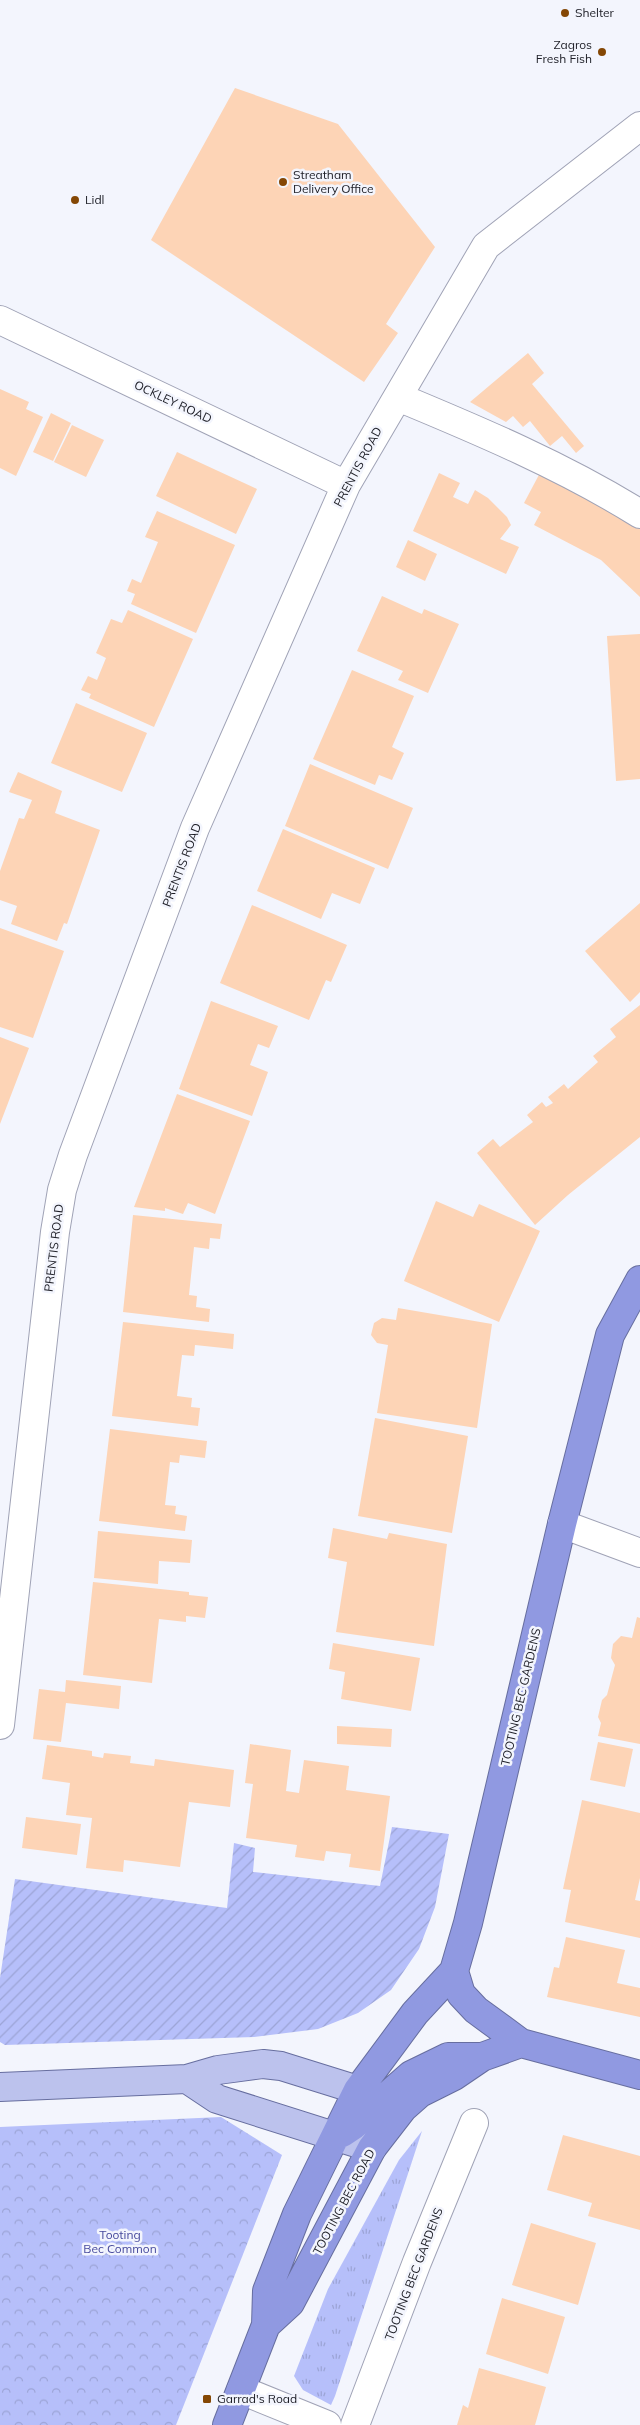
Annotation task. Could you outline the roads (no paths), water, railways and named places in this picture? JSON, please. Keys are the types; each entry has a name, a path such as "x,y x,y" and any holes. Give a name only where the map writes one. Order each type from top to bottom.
{"highway":[{"name":"TOOTING BEC GARDENS","path":"381,2099 414,2013 454,1971 468,1923 562,1524 610,1335 640,1280"},
{"path":"454,1971 461,1994 476,2010 520,2043 640,2075"},
{"name":"TOOTING BEC ROAD","path":"227,2425 266,2325 267,2291 274,2270 298,2214 336,2137 381,2099 420,2093 454,2076 482,2057 520,2043"},
{"name":"TOOTING BEC ROAD","path":"266,2325 290,2303 372,2148 381,2099"}],"main road":[{"path":"0,2086 187,2079 218,2070 263,2064 280,2066 381,2099"},
{"path":"187,2079 217,2099 372,2148"}],"street":[{"name":"PRENTIS ROAD","path":"0,1725 55,1232 62,1190 73,1155 195,828 346,484 486,246 640,126"},
{"name":"OCKLEY ROAD","path":"0,320 346,484"},
{"path":"398,397 607,493 640,514"},
{"path":"562,1524 640,1552"},
{"name":"TOOTING BEC GARDENS","path":"356,2425 416,2262 474,2123"},
{"path":"240,2390 327,2425"}],"place":[{"name":"Shelter","path":"565,13"},
{"name":"Zagros Fresh Fish","path":"602,52"},
{"name":"Streatham Delivery Office","path":"283,182"},
{"name":"Lidl","path":"75,200"},
{"name":"Garrad's Road","path":"207,2399"}],"park label":[{"name":"Tooting Bec Common","path":"120,2242"}]}
